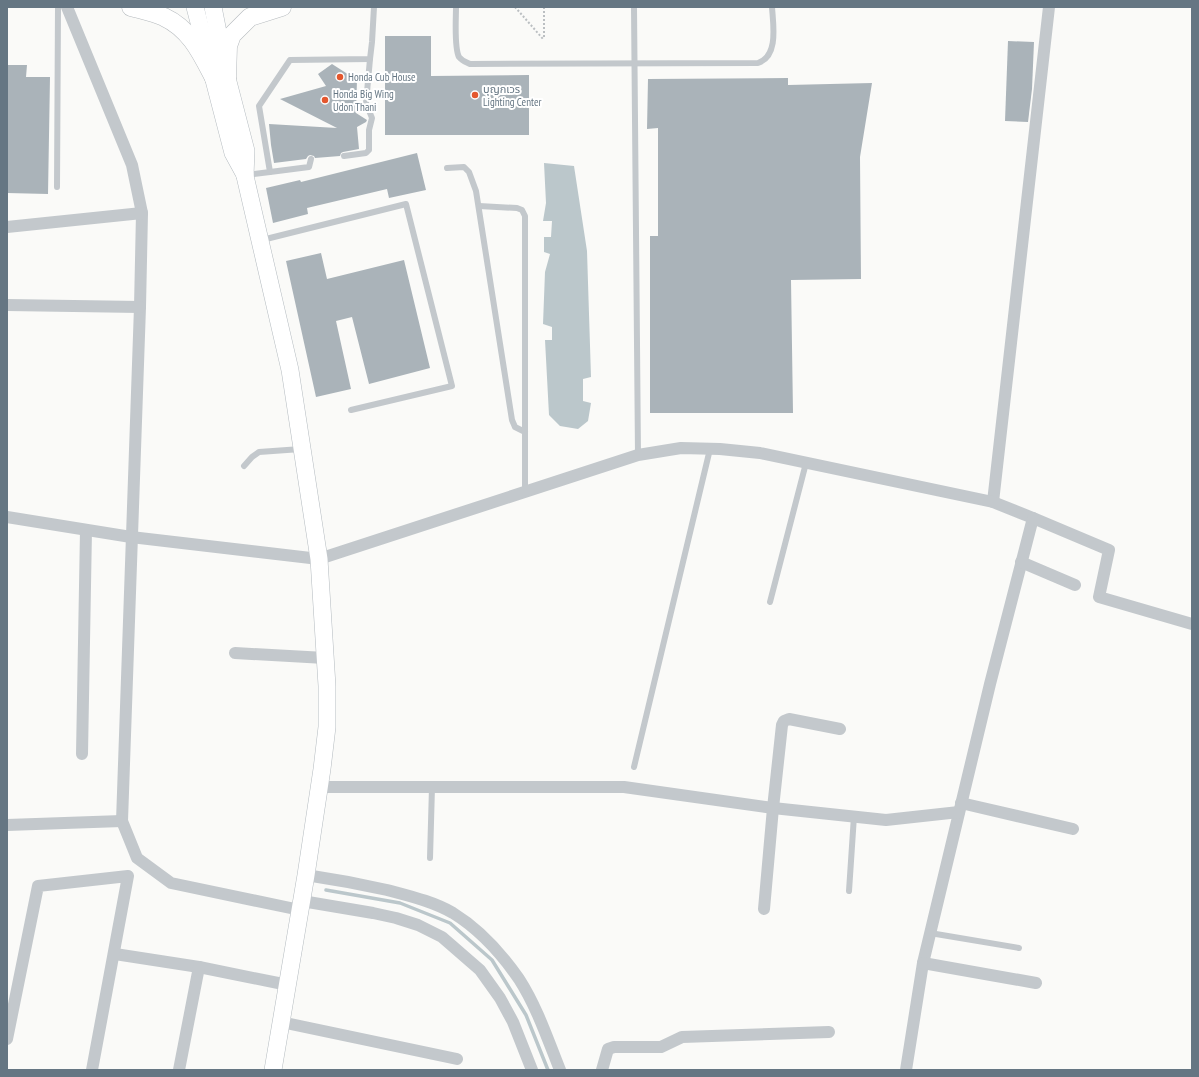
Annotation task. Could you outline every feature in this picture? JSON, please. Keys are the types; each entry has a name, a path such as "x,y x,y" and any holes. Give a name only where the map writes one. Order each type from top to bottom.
{"main road":[{"path":"131,7 164,17 184,30 197,45 220,78"},
{"path":"195,7 246,151 245,176 290,370 319,559 327,686 327,728 320,786 306,875 273,1070"},
{"path":"213,7 220,78"},
{"path":"220,78 232,35 250,17 282,7"}],"street":[{"path":"67,7 132,165 142,212 122,821 137,858 171,882 301,906 373,913 418,925 442,936 480,970 500,998 513,1022 532,1070"},
{"path":"993,502 1049,7"},
{"path":"7,227 142,212"},
{"path":"7,305 140,307"},
{"path":"7,517 131,537 319,559 638,455 681,448 720,449 760,453 993,502 1109,550 1099,597 1192,624"},
{"path":"906,1070 923,963 990,684 1033,518"},
{"path":"82,754 86,530"},
{"path":"1021,562 1076,585"},
{"path":"235,653 325,658"},
{"path":"764,908 782,725 784,721 789,720 840,729"},
{"path":"320,786 624,786 773,808 886,820 960,807 1073,829"},
{"path":"7,825 122,821"},
{"path":"306,875 348,882 425,900 452,913 478,931 498,952 519,980 536,1010 560,1070"},
{"path":"7,1039 38,886 128,876 92,1070"},
{"path":"114,954 199,967 288,985"},
{"path":"923,963 1036,983"},
{"path":"179,1070 199,967"},
{"path":"281,1022 457,1059"},
{"path":"602,1070 608,1049 614,1047 661,1047 682,1037 829,1032"}],"lane":[{"path":"57,186 58,7"},
{"path":"344,156 366,153 369,150 369,130 372,118 366,103 374,7"},
{"path":"456,7 457,52 463,61 470,64 758,63 764,61 772,48 772,7"},
{"path":"634,7 638,455"},
{"path":"270,172 259,106 290,60 370,59"},
{"path":"245,176 309,168 311,159"},
{"path":"447,168 464,167 469,172 476,191 512,420 515,427 525,432"},
{"path":"260,240 406,204 452,386 350,410"},
{"path":"479,206 517,208 522,210 525,216 525,491"},
{"path":"244,466 259,452 302,449"},
{"path":"634,767 710,449"},
{"path":"770,602 806,463"},
{"path":"430,858 432,787"},
{"path":"849,891 854,816"},
{"path":"930,933 1019,948"}],"path":[{"path":"515,7 544,40 544,7"}],"shaded area":[{"path":"544,163 574,166 587,251 591,377 583,379 583,401 591,403 588,421 578,429 560,426 549,415 545,340 552,340 552,327 543,324 545,272 550,254 544,252 544,237 551,237 552,221 543,221 546,203"}],"building":[{"path":"385,36 431,36 431,76 529,75 529,135 385,135"},
{"path":"1008,41 1034,42 1032,89 1028,122 1005,121"},
{"path":"332,64 357,80 356,113 367,120 357,127 359,149 343,152 340,156 315,158 314,156 310,155 306,159 274,163 269,124 337,128 280,99 326,86 318,74"},
{"path":"7,65 27,65 26,77 50,77 48,194 7,193"},
{"path":"788,78 788,85 872,83 860,157 861,279 791,280 793,413 650,413 650,236 658,236 658,128 647,129 648,79"},
{"path":"417,153 426,190 389,198 387,189 307,208 308,214 273,223 266,188 300,180 301,182"},
{"path":"321,253 327,279 404,260 430,368 369,384 352,317 336,321 351,389 316,397 286,261"}],"waterway":[{"path":"326,890 400,903 450,923 492,960 526,1015 548,1070"}],"place":[{"name":"Honda Cub House","path":"340,77"},
{"name":"บุญกเวร Lighting Center","path":"475,95"},
{"name":"Honda Big Wing Udon Thani","path":"325,100"}]}
